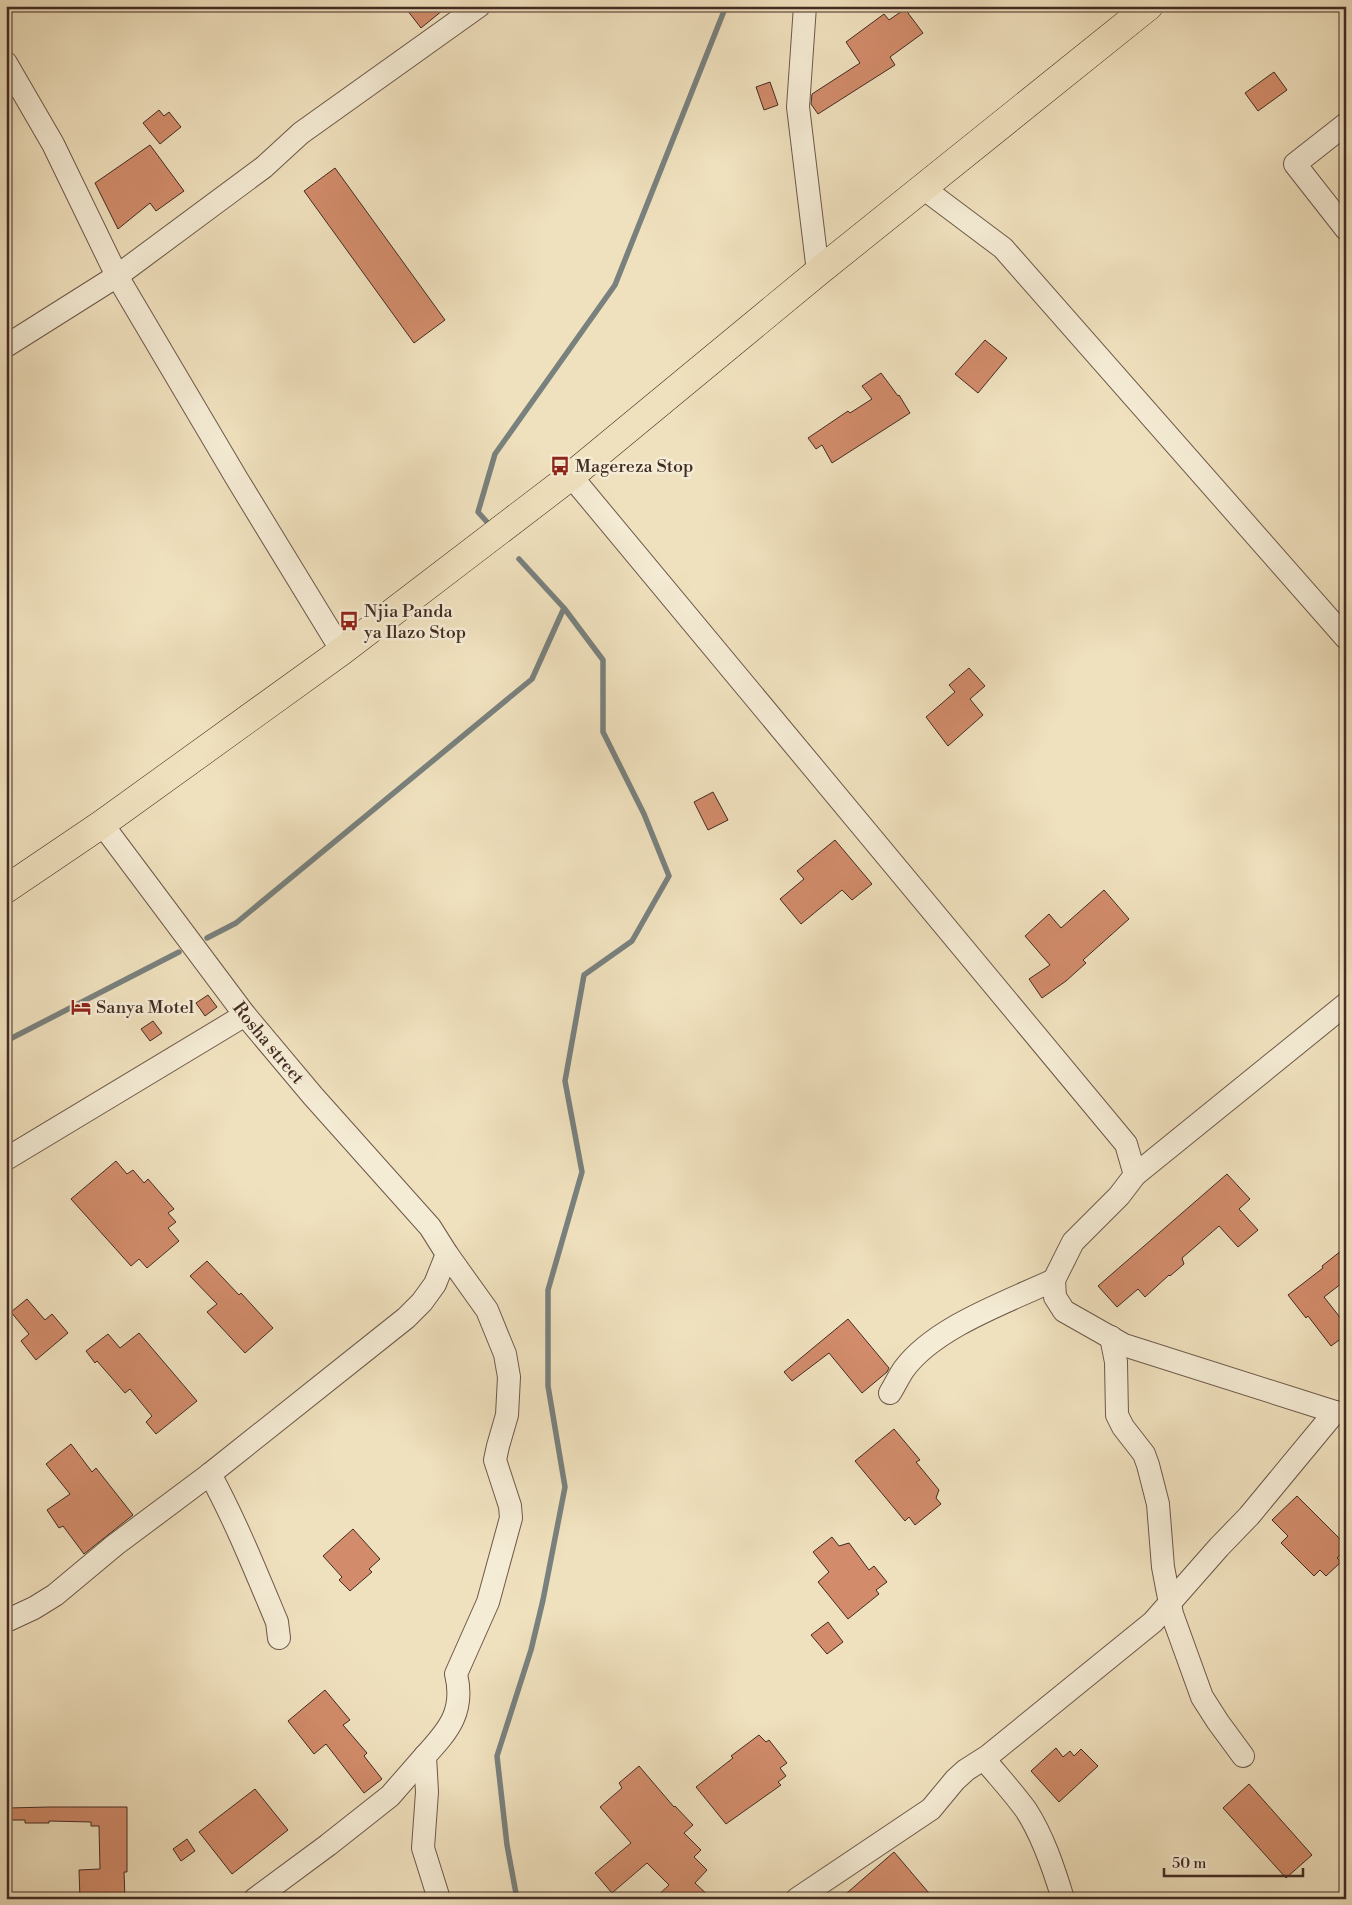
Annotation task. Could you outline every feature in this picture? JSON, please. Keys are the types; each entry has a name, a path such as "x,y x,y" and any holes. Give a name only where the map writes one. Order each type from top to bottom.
{"highway":[{"path":"6,889 102,824 342,651 571,476 818,272 1149,6"}],"street":[{"path":"6,346 117,276 264,167 301,133 458,13 479,6"},
{"path":"805,6 798,107 818,272"},
{"path":"6,63 53,144 117,276 237,479 342,651"},
{"path":"1346,124 1295,164 1346,229"},
{"path":"923,188 1003,248 1346,638"},
{"path":"571,476 1126,1144 1135,1175"},
{"name":"Rosha street","path":"102,824 245,1015 313,1096 430,1227 446,1254 487,1310 505,1354 509,1377 508,1406 495,1460 510,1506 511,1518 488,1602 456,1674 458,1685 457,1714 443,1737 390,1796 328,1845 254,1899"},
{"path":"797,1899 931,1809 955,1780 966,1770 984,1759 1153,1622 1340,1413 1124,1344 1111,1338 1064,1311 1055,1297 1054,1280 1073,1242 1119,1196 1135,1175 1346,1004"},
{"path":"6,1159 245,1015"},
{"path":"6,1620 34,1608 54,1595 114,1545 210,1474 406,1318 422,1302 435,1284 446,1254"},
{"path":"890,1392 904,1369 935,1340 969,1320 1054,1280"},
{"path":"1111,1338 1116,1362 1117,1415 1123,1427 1144,1454 1148,1465 1158,1504 1163,1566 1169,1603 1202,1698 1243,1756"},
{"path":"210,1474 239,1531 277,1622 280,1638"},
{"path":"425,1756 427,1792 422,1848 439,1899"},
{"path":"984,1759 1016,1798 1034,1824 1043,1843 1063,1899"}],"building":[{"path":"404,6 448,6 421,28"},
{"path":"905,9 923,33 890,57 895,65 818,114 811,104 812,94 860,63 846,42 884,14 889,20"},
{"path":"1274,72 1287,90 1258,111 1245,93"},
{"path":"770,82 778,105 764,110 756,87"},
{"path":"159,110 164,116 169,112 181,127 160,144 143,123"},
{"path":"150,145 184,191 156,211 150,203 118,229 95,183"},
{"path":"335,168 445,320 414,343 304,191"},
{"path":"985,340 1007,358 978,393 955,374"},
{"path":"881,373 899,395 910,413 832,463 822,445 816,449 808,438 848,411 850,413 872,399 862,386"},
{"path":"969,668 985,686 970,699 983,715 948,746 926,717 955,692 949,685"},
{"path":"713,792 728,820 708,830 694,802"},
{"path":"835,840 872,884 852,900 842,890 801,924 780,899 804,879 797,871"},
{"path":"1104,890 1129,919 1083,960 1086,963 1066,981 1042,998 1029,979 1050,965 1025,936 1049,914 1061,928"},
{"path":"208,995 217,1007 205,1016 196,1003"},
{"path":"153,1021 162,1033 150,1041 141,1029"},
{"path":"116,1161 127,1174 133,1170 144,1183 148,1179 174,1209 168,1213 176,1222 168,1228 179,1241 147,1268 139,1259 131,1266 71,1199"},
{"path":"1227,1174 1250,1199 1239,1209 1258,1230 1238,1247 1219,1226 1182,1258 1184,1264 1145,1297 1138,1289 1117,1307 1098,1286"},
{"path":"1346,1247 1346,1280 1324,1297 1346,1325 1346,1335 1331,1346 1308,1316 1306,1318 1288,1295 1323,1268 1322,1266"},
{"path":"207,1261 239,1295 241,1293 273,1328 245,1353 207,1312 217,1304 190,1276"},
{"path":"27,1299 45,1320 52,1314 68,1333 36,1360 21,1341 29,1334 11,1312"},
{"path":"848,1319 889,1368 887,1372 862,1393 829,1353 792,1381 784,1372"},
{"path":"139,1333 197,1401 156,1434 146,1422 152,1416 130,1389 125,1393 97,1361 95,1363 86,1351 108,1334 120,1348"},
{"path":"894,1429 920,1460 916,1462 939,1490 936,1498 941,1504 915,1525 909,1517 905,1521 855,1461"},
{"path":"71,1444 92,1472 96,1468 133,1515 84,1554 63,1526 59,1528 47,1510 70,1494 46,1464"},
{"path":"1297,1496 1346,1545 1346,1549 1337,1558 1341,1562 1326,1576 1320,1570 1314,1576 1281,1543 1288,1536 1272,1520"},
{"path":"353,1529 380,1559 369,1569 372,1572 350,1591 339,1580 342,1577 323,1556"},
{"path":"832,1537 839,1546 849,1543 869,1570 874,1566 887,1582 876,1590 879,1594 848,1619 818,1582 829,1572 813,1552"},
{"path":"828,1622 843,1642 827,1654 811,1635"},
{"path":"325,1690 350,1720 343,1725 367,1753 364,1756 382,1779 364,1793 326,1744 314,1754 288,1721"},
{"path":"759,1735 766,1742 769,1740 787,1763 780,1768 786,1776 778,1782 781,1785 726,1824 696,1787 733,1758 731,1756"},
{"path":"1056,1748 1063,1757 1070,1751 1074,1756 1081,1749 1098,1766 1059,1802 1031,1771"},
{"path":"639,1766 674,1807 693,1825 684,1833 701,1850 694,1857 707,1870 695,1883 712,1899 654,1899 669,1885 647,1863 612,1893 595,1873 631,1843 600,1807 622,1788 619,1783"},
{"path":"1249,1784 1312,1855 1286,1878 1223,1808"},
{"path":"255,1789 288,1830 232,1874 199,1832"},
{"path":"127,1807 127,1872 124,1872 125,1899 80,1899 79,1870 100,1869 99,1826 91,1826 91,1822 49,1821 49,1823 25,1823 25,1820 8,1820 8,1808"},
{"path":"187,1839 195,1851 181,1861 173,1849"},
{"path":"894,1852 934,1899 840,1899"}],"waterway":[{"path":"487,522 478,512 495,454 615,285 726,6"},
{"path":"207,938 236,923 532,679 564,608 519,559"},
{"path":"517,1899 507,1845 497,1756 531,1650 543,1600 565,1487 548,1386 548,1290 582,1172 565,1081 584,975 632,941 669,876 644,814 603,732 603,660 564,608"},
{"path":"6,1041 179,952"}],"place":[{"name":"Magereza Stop","path":"560,466"},
{"name":"Njia Panda ya Ilazo Stop","path":"349,621"},
{"name":"Sanya Motel","path":"81,1007"}]}
